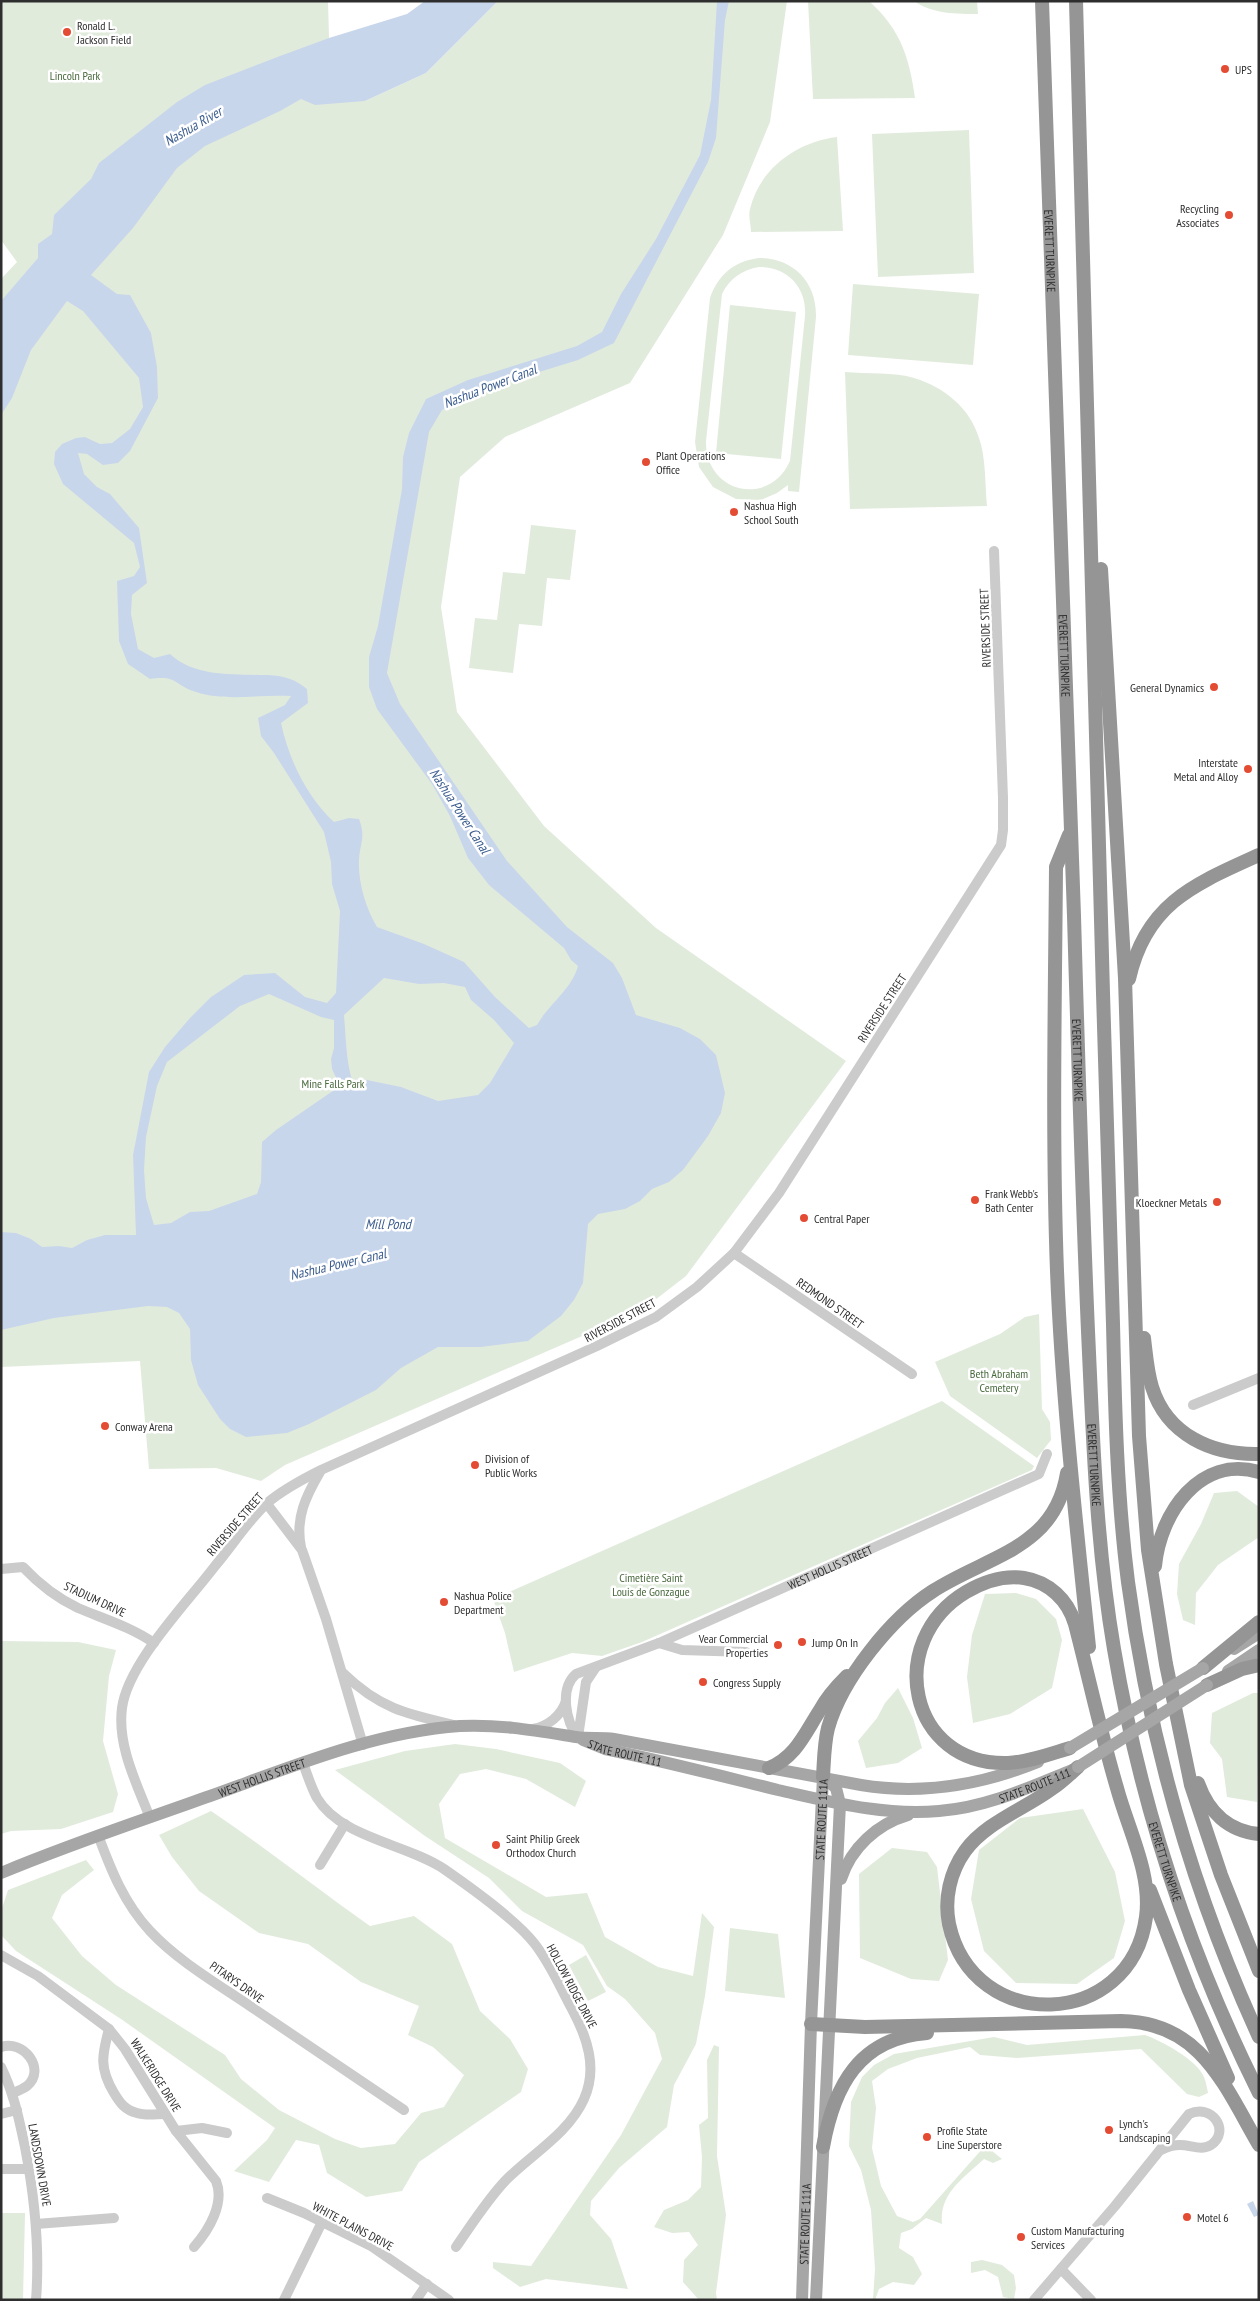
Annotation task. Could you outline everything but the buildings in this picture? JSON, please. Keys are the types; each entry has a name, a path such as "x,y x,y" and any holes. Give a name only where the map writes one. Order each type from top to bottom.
{"highway":[{"name":"EVERETT TURNPIKE","path":"1042,1 1083,1211 1094,1467 1100,1548 1108,1614 1133,1742 1157,1836 1200,1960 1225,2021 1259,2093"},
{"name":"EVERETT TURNPIKE","path":"1076,1 1089,391 1100,884 1116,1416 1123,1539 1143,1677 1173,1805 1212,1922 1259,2037"},
{"path":"1089,391 1109,670 1125,1000 1141,1469 1155,1599 1178,1728 1189,1776 1202,1822 1229,1898 1259,1971"},
{"path":"1071,830 1056,867 1054,1102 1057,1270 1067,1442 1088,1647 1104,1736"},
{"path":"1125,1000 1130,972 1137,953 1150,927 1165,909 1195,885 1259,854"},
{"path":"1133,1240 1147,1367 1152,1388 1159,1404 1177,1427 1198,1443 1223,1452 1259,1454"},
{"path":"769,1768 782,1762 792,1754 830,1695 901,1617 919,1601 948,1582 1014,1549 1039,1530 1052,1513 1064,1486 1067,1470 1067,1442"},
{"path":"1155,1599 1155,1562 1160,1540 1172,1512 1187,1491 1202,1478 1217,1472 1238,1468 1259,1472"},
{"path":"1070,1748 1020,1761 988,1761 958,1750 934,1729 924,1713 918,1695 915,1678 917,1659 922,1642 931,1626 943,1610 957,1598 980,1584 1010,1578 1034,1581 1056,1593 1073,1618 1118,1793 1142,1871 1199,2013 1259,2139"},
{"path":"1203,1668 1259,1622"},
{"path":"823,1778 826,1740 833,1716 846,1690 869,1654"},
{"path":"1207,1685 1235,1672 1259,1665"},
{"path":"1178,1728 1202,1793 1211,1809 1234,1828 1259,1834"},
{"path":"1078,1767 1054,1788 980,1835 971,1843 958,1862 950,1887 948,1912 953,1937 963,1960 986,1984 1006,1996 1026,2003 1053,2005 1090,1996 1103,1989 1120,1974 1140,1942 1146,1919 1147,1904 1142,1871"},
{"path":"811,2024 865,2027 1090,2021 1142,2022 1163,2027 1182,2037 1198,2049 1215,2070 1259,2145"},
{"path":"823,2147 832,2110 848,2075 865,2056 890,2041 919,2034 1090,2021"}],"main road":[{"name":"STATE ROUTE 111","path":"578,1737 614,1739 888,1789 949,1787 998,1777 1070,1748 1110,1726 1259,1633"},
{"name":"STATE ROUTE 111","path":"578,1737 605,1749 840,1804 880,1811 917,1812 956,1809 995,1800 1078,1767 1259,1650"},
{"name":"WEST HOLLIS STREET","path":"1,1873 98,1835 303,1763 415,1732 460,1726 531,1729 578,1737"},
{"name":"STATE ROUTE 111A","path":"802,2300 811,2024 823,1778"},
{"name":"STATE ROUTE 111A","path":"816,2300 840,1804 836,1788 823,1778"},
{"path":"835,1906 842,1874 857,1849 883,1826 902,1816 917,1812"}],"street":[{"name":"RIVERSIDE STREET","path":"150,1818 127,1754 121,1720 128,1686 154,1643 267,1504 296,1483 321,1470 588,1350 656,1317 697,1288 734,1253 779,1193 1001,844 1003,798 994,551"},
{"name":"REDMOND STREET","path":"734,1253 912,1374"},
{"path":"1193,1406 1259,1378"},
{"name":"WEST HOLLIS STREET","path":"531,1729 551,1722 560,1713 574,1676 659,1643 1039,1474 1047,1454"},
{"path":"321,1470 307,1494 300,1515 298,1532 363,1745"},
{"path":"267,1504 302,1550"},
{"name":"STADIUM DRIVE","path":"1,1569 23,1567 48,1590 66,1602 134,1631 154,1643"},
{"path":"659,1643 682,1650 746,1652"},
{"path":"578,1737 586,1682 591,1672 598,1666"},
{"path":"341,1671 361,1690 380,1703 415,1716 460,1726"},
{"name":"WEST HOLLIS STREET","path":"566,1700 571,1726 578,1737"},
{"name":"HOLLOW RIDGE DRIVE","path":"303,1763 317,1798 330,1814 345,1824 438,1865 515,1924 533,1942 548,1963 580,2025 589,2048 591,2070 589,2084 578,2110 564,2127 496,2190 456,2246"},
{"path":"320,1865 345,1824"},
{"name":"PITARYS DRIVE","path":"98,1835 114,1879 126,1901 164,1945 223,1988 404,2110"},
{"name":"WALKERIDGE DRIVE","path":"1,1955 38,1976 109,2028 125,2049 164,2114 216,2181 219,2189 217,2206 212,2219 194,2246"},
{"path":"109,2028 103,2067 108,2083 119,2101 127,2109 135,2113 164,2114"},
{"path":"1,2047 10,2045 20,2047 30,2058 34,2066 33,2078 29,2084 13,2093"},
{"name":"LANDSDOWN DRIVE","path":"1,2067 13,2093 34,2196 36,2300"},
{"path":"1,2114 17,2110"},
{"path":"1034,2300 1161,2150 1189,2114 1194,2111 1207,2112 1216,2119 1219,2125 1217,2137 1209,2146 1197,2148 1178,2145 1161,2150"},
{"path":"176,2131 202,2128 227,2133"},
{"path":"1,2169 29,2169"},
{"name":"WHITE PLAINS DRIVE","path":"267,2198 371,2246 449,2300"},
{"path":"36,2224 114,2218"},
{"path":"284,2300 322,2222"},
{"path":"1061,2269 1091,2300"},
{"path":"416,2300 427,2284"}],"green space":[{"name":"Mine Falls Park","path":"1,1 328,1 329,38 365,101 426,73 498,1 787,1 770,122 723,235 630,383 505,437 460,477 441,607 457,712 544,826 656,928 846,1061 686,1276 642,1310 285,1465 261,1481 216,1468 149,1469 140,1361 1,1367 1,279 17,262 1,240"},
{"path":"808,1 869,1 889,23 902,45 910,70 915,98 813,99"},
{"path":"914,1 977,1 978,14 937,11"},
{"path":"969,130 974,273 878,277 872,134"},
{"path":"837,137 843,231 751,232 750,209 762,181 771,170 795,151 822,140"},
{"path":"759,258 782,262 801,274 812,293 816,317 799,492 788,491 788,485 777,493 761,500 736,499 713,487 699,467 695,442 710,298 722,276 742,262","holes":["759,267 769,268 787,275 794,281 803,297 805,306 790,461 780,476 768,485 754,489 740,488 727,483 716,473 708,459 706,441 722,294 733,279 747,270"]},
{"path":"853,284 979,294 973,365 848,355"},
{"path":"730,305 796,312 781,459 716,453"},
{"path":"845,372 889,374 914,378 936,387 954,400 969,417 979,438 984,463 987,506 850,509"},
{"path":"531,525 576,530 570,580 547,578 542,626 519,624 513,673 469,668 475,618 497,620 503,572 525,574"},
{"name":"Beth Abraham Cemetery","path":"1039,1314 1042,1409 1050,1422 1051,1440 1037,1458 950,1396 935,1362 1000,1334 1025,1317"},
{"name":"Cimetière Saint Louis de Gonzague","path":"942,1401 1034,1466 1032,1470 642,1642 602,1656 572,1653 514,1672 505,1633 493,1599"},
{"path":"1237,1491 1259,1507 1259,1537 1218,1565 1196,1593 1195,1625 1183,1620 1177,1594 1179,1564 1201,1524 1214,1493"},
{"path":"1016,1593 1036,1599 1056,1619 1062,1640 1052,1688 1010,1714 973,1723 967,1677 972,1635 985,1594"},
{"path":"1,1641 78,1642 116,1650 109,1676 103,1741 118,1794 113,1812 61,1829 11,1831 1,1834"},
{"path":"898,1688 913,1718 922,1748 898,1763 866,1768 858,1741"},
{"path":"1253,1693 1259,1693 1257,1802 1227,1797 1222,1759 1210,1743 1212,1713"},
{"path":"455,1744 496,1749 560,1763 586,1781 575,1807 526,1779 486,1769 460,1774 439,1804 445,1838 546,1897 587,1893 605,1937 658,1967 693,1976 702,1913 714,1927 705,1996 696,2044 674,2085 667,2127 619,2168 591,2201 590,2215 611,2239 628,2289 546,2279 520,2287 493,2268 493,2262 531,2266 621,2135 662,2059 655,2033 625,1999 607,1986 583,1945 522,1911 489,1878 425,1836 335,1770 405,1751"},
{"path":"1083,1809 1115,1872 1125,1921 1114,1958 1077,1984 1016,1983 984,1951 971,1899 979,1850 1020,1818"},
{"path":"211,1811 370,1926 414,1916 452,1944 480,2011 510,2039 528,2069 521,2092 419,2162 402,2191 366,2197 327,2173 319,2145 296,2140 269,2182 234,2171 267,2140 275,2128 121,2019 16,1951 1,1935 1,1911 8,1890 86,1860 94,1870 62,1895 52,1918 82,1956 116,1985 225,2055 241,2079 279,2110 335,2139 361,2148 395,2144 421,2113 444,2107 464,2075 433,2047 408,2035 419,2006 361,1982 308,1944 259,1933 199,1891 172,1857 159,1835"},
{"path":"892,1848 927,1852 937,1867 948,1960 939,1981 911,1979 860,1958 859,1874"},
{"path":"730,1928 778,1934 785,1998 725,1991"},
{"path":"586,1955 606,1992 588,2001 569,1965"},
{"path":"1145,2035 1169,2046 1194,2064 1204,2077 1208,2093 1199,2097 1187,2094 1141,2049 1017,2058 980,2055 970,2047 917,2058 888,2069 872,2081 876,2108 872,2148 881,2186 897,2216 913,2222 920,2219 983,2148 992,2151 1002,2159 993,2163 984,2159 954,2187 944,2203 942,2224 926,2218 912,2229 901,2233 899,2248 913,2257 922,2274 914,2285 893,2282 879,2289 875,2300 873,2300 875,2269 871,2210 861,2170 849,2146 851,2102 862,2077 874,2065 894,2054 994,2037 1027,2045"},
{"path":"714,2045 719,2047 717,2156 726,2215 716,2293 717,2300 699,2300 683,2282 684,2260 698,2245 689,2232 672,2233 654,2227 664,2210 688,2200 701,2187 702,2157 699,2125 708,2118 707,2060"},
{"path":"1,2213 25,2213 23,2300 1,2300"},
{"path":"982,2260 1002,2265 1014,2275 1016,2288 1014,2299 1003,2297 998,2277 985,2270 971,2273 971,2262"}],"water":[{"name":"Mill Pond","path":"425,1 498,1 426,73 365,101 315,105 301,99 280,111 205,146 177,168 133,228 91,275 117,294 130,295 151,333 157,367 158,398 130,451 118,463 103,465 87,454 78,453 84,474 97,487 110,494 139,528 147,583 132,595 131,614 138,649 154,658 170,654 179,661 201,670 235,674 271,675 294,681 307,689 308,703 281,723 284,737 300,777 324,812 334,822 349,818 359,819 362,835 359,860 361,886 369,912 377,927 424,944 464,962 495,997 529,1028 537,1025 571,982 578,966 571,960 564,948 489,885 468,858 450,816 432,784 377,709 369,687 369,657 378,626 402,489 403,457 409,433 426,399 468,380 577,346 602,332 621,294 656,239 700,155 711,100 717,1 729,1 725,20 716,138 708,162 614,343 578,360 491,387 460,401 442,410 429,432 387,673 400,704 507,861 567,927 613,963 622,978 636,1015 680,1028 700,1039 716,1055 725,1093 721,1113 708,1136 683,1170 669,1182 652,1189 640,1201 625,1209 598,1214 588,1224 583,1283 574,1300 561,1316 528,1341 481,1347 438,1347 401,1368 376,1390 309,1424 287,1433 246,1437 230,1429 220,1419 198,1385 191,1360 190,1329 179,1313 167,1307 148,1306 54,1318 1,1330 1,1232 16,1233 31,1239 42,1247 59,1246 72,1248 87,1240 105,1235 136,1235 133,1155 149,1072 165,1047 190,1018 211,997 244,975 275,973 305,997 327,1003 336,993 340,911 332,884 331,862 324,832 274,753 261,736 258,718 285,705 291,696 219,697 196,692 166,678 150,679 128,664 119,641 117,581 134,576 140,567 134,543 63,484 54,464 55,452 62,444 76,438 85,437 100,444 112,443 130,429 143,407 139,378 83,311 67,301 31,350 12,398 1,415 1,301 38,258 38,244 52,234 54,215 91,179 99,163 177,102 205,85 280,56 329,38 407,14","holes":["384,978 419,984 444,983 465,987 471,1000 494,1020 514,1043 490,1083 478,1095 438,1101 401,1087 362,1079 352,1080 347,1056 344,1015","269,994 321,1017 334,1020 334,1048 331,1059 332,1069 340,1086 276,1130 262,1142 261,1182 257,1194 209,1211 190,1212 171,1223 154,1225 146,1198 144,1170 146,1137 157,1086 167,1062 240,1006"]},
{"path":"1253,2201 1259,2215 1254,2217 1247,2204"}],"place":[{"name":"Ronald L. Jackson Field","path":"67,32"},
{"name":"UPS","path":"1225,69"},
{"name":"Recycling Associates","path":"1229,215"},
{"name":"Plant Operations Office","path":"646,462"},
{"name":"Nashua High School South","path":"734,512"},
{"name":"General Dynamics","path":"1214,687"},
{"name":"Interstate Metal and Alloy","path":"1248,769"},
{"name":"Frank Webb's Bath Center","path":"975,1200"},
{"name":"Kloeckner Metals","path":"1217,1202"},
{"name":"Central Paper","path":"804,1218"},
{"name":"Conway Arena","path":"105,1426"},
{"name":"Division of Public Works","path":"475,1465"},
{"name":"Nashua Police Department","path":"444,1602"},
{"name":"Jump On In","path":"802,1642"},
{"name":"Vear Commercial Properties","path":"778,1645"},
{"name":"Congress Supply","path":"703,1682"},
{"name":"Saint Philip Greek Orthodox Church","path":"496,1845"},
{"name":"Lynch's Landscaping","path":"1109,2130"},
{"name":"Profile State Line Superstore","path":"927,2137"},
{"name":"Motel 6","path":"1187,2217"},
{"name":"Custom Manufacturing Services","path":"1021,2237"}],"park label":[{"name":"Lincoln Park","path":"75,75"}],"water label":[{"name":"Nashua River","path":"193,126"},
{"name":"Nashua Power Canal","path":"490,386"},
{"name":"Nashua Power Canal","path":"460,811"},
{"name":"Nashua Power Canal","path":"338,1264"}]}
